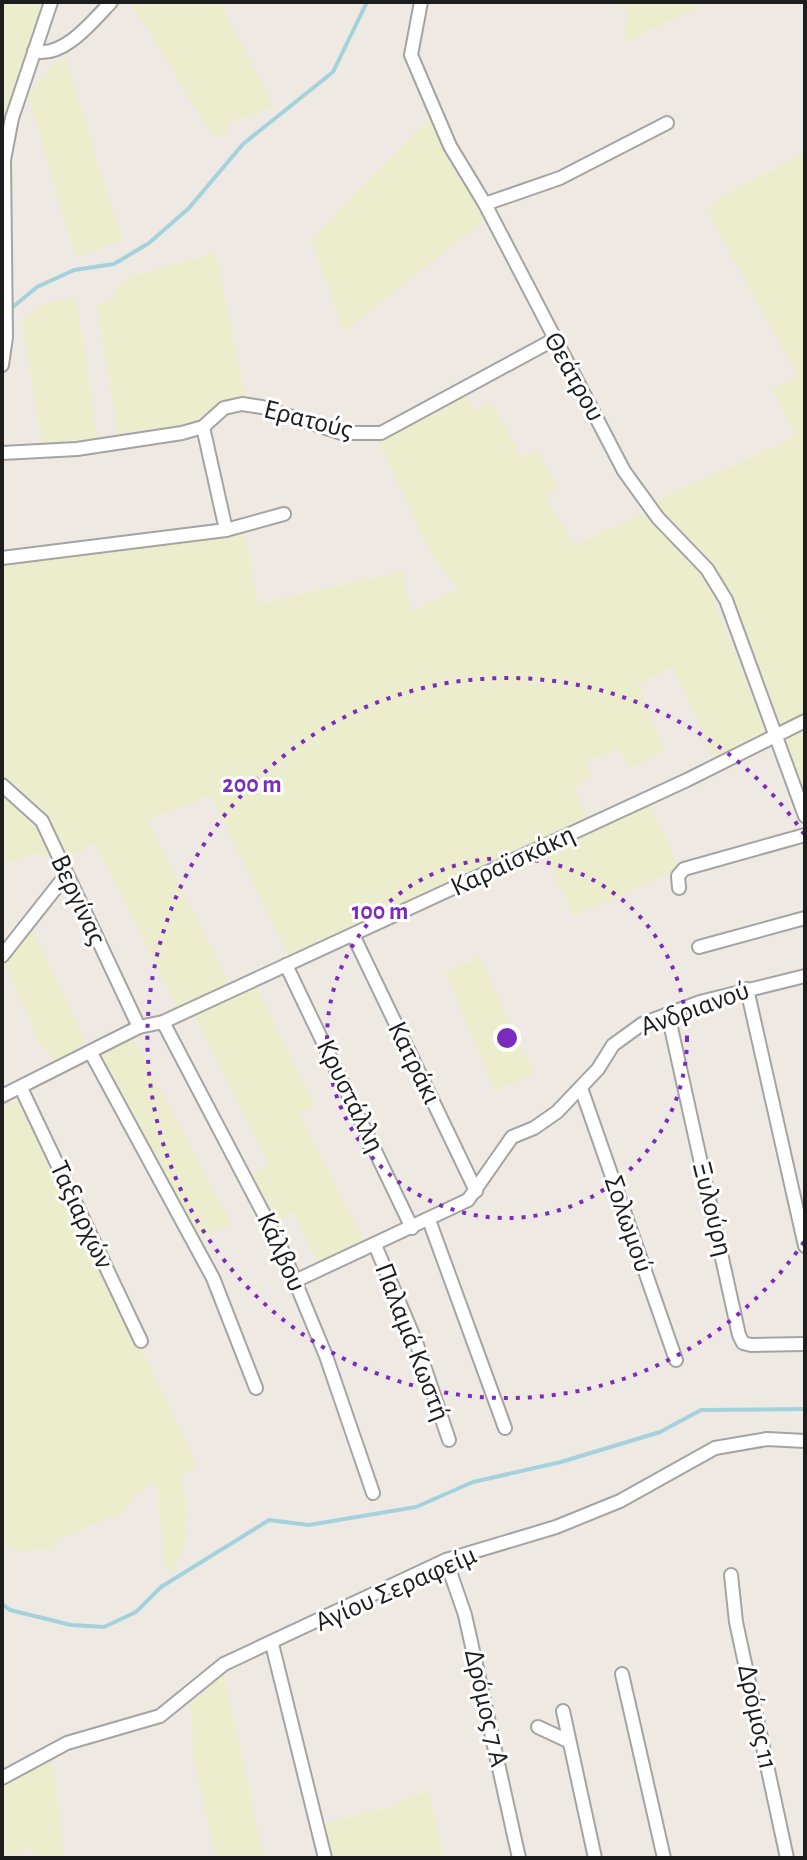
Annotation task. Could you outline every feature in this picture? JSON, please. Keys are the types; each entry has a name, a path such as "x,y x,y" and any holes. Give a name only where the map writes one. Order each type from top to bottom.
{"street":[{"path":"2,365 6,337 4,160 12,118 51,2"},
{"path":"34,51 48,53 61,47 111,2"},
{"name":"Θεάτρου","path":"421,2 411,55 450,146 485,204 553,340 624,471 658,518 707,569 726,600 805,816"},
{"path":"485,204 560,178 667,123"},
{"name":"Ερατούς","path":"2,453 77,449 203,427 224,408 242,404 262,407 341,433 381,433 553,340"},
{"path":"203,427 226,530"},
{"path":"2,558 226,530 284,514"},
{"name":"Καραϊσκάκη","path":"2,1096 139,1027 163,1022 353,935 682,783 805,721"},
{"name":"Βεργίνας","path":"2,785 42,821 139,1027"},
{"path":"679,888 678,876 684,869 805,835"},
{"path":"2,956 66,875"},
{"path":"699,947 805,918"},
{"name":"Κατράκι","path":"353,935 476,1191"},
{"name":"Κρυστάλλη","path":"286,965 412,1228"},
{"name":"Ανδριανού","path":"295,1281 468,1200 512,1137 534,1128 581,1088 613,1045 642,1024 747,989 805,976"},
{"path":"747,989 805,1246"},
{"name":"Ξυλούρη","path":"668,1014 708,1209 725,1262 740,1339 751,1345 805,1344"},
{"name":"Κάλβου","path":"163,1022 230,1146 295,1281 326,1356 373,1493"},
{"path":"91,1053 213,1278 256,1388"},
{"name":"Ταξιαρχών","path":"21,1088 141,1341"},
{"name":"Σολωμού","path":"581,1088 676,1360"},
{"path":"429,1220 505,1428"},
{"name":"Παλαμά Κωστή","path":"375,1245 416,1342 449,1440"},
{"name":"Αγίου Σεραφείμ","path":"2,1778 67,1743 160,1716 224,1664 446,1560 556,1527 620,1501 715,1448 767,1439 805,1441"},
{"name":"Δρόμος 7 Α","path":"446,1560 465,1615 519,1858"},
{"name":"Δρόμος 11","path":"731,1575 736,1622 787,1858"},
{"path":"272,1644 325,1858"},
{"path":"622,1674 664,1858"},
{"path":"563,1711 595,1858"},
{"path":"538,1727 568,1741"}],"green space":[{"path":"2,2 46,2 2,154"},
{"path":"130,2 220,2 274,108 229,123 227,135 212,135"},
{"path":"605,2 697,2 697,9 624,43 628,9"},
{"path":"65,57 122,240 76,258 28,96 52,65"},
{"path":"430,118 486,219 344,332 311,239"},
{"path":"805,152 805,718 777,731 732,608 650,504 795,436 772,389 797,375 707,211 717,200"},
{"path":"216,253 246,401 199,426 119,440 97,305 112,301 120,284 132,276"},
{"path":"77,299 98,443 42,450 22,321 41,306 57,300"},
{"path":"466,394 475,411 491,402 522,457 537,450 559,488 545,497 574,545 643,513 704,575 767,734 716,760 673,668 638,685 664,750 630,770 620,749 586,762 592,776 574,787 589,822 290,959 211,796 147,820 231,987 179,1011 95,844 65,860 37,854 2,865 2,564 244,530 258,604 402,571 411,611 458,589 431,554 378,440"},
{"path":"805,729 805,808 783,742"},
{"path":"648,802 673,852 675,872 573,916 544,852"},
{"path":"32,929 86,1042 57,1064 38,1040 5,964"},
{"path":"479,957 535,1074 495,1091 446,972"},
{"path":"256,985 315,1106 299,1113 366,1245 319,1266 294,1213 272,1223 248,1176 269,1164 194,1014"},
{"path":"133,1038 232,1225 196,1238 101,1060 106,1052"},
{"path":"22,1099 198,1467 181,1476 187,1514 184,1550 173,1570 166,1571 156,1484 136,1494 123,1513 57,1540 53,1549 19,1552 2,1541 2,1108"},
{"path":"224,1674 264,1858 216,1858 194,1760 190,1704"},
{"path":"52,1761 65,1858 34,1858 32,1848 3,1855 2,1782"},
{"path":"429,1790 444,1858 329,1858 322,1828 325,1823 385,1808"}],"waterway":[{"path":"14,306 37,287 74,270 114,264 149,243 189,208 243,144 333,72 367,2"},
{"path":"2,1604 10,1610 71,1625 104,1627 136,1612 161,1587 269,1520 309,1525 416,1507 473,1482 561,1462 660,1432 701,1410 805,1409"}]}
